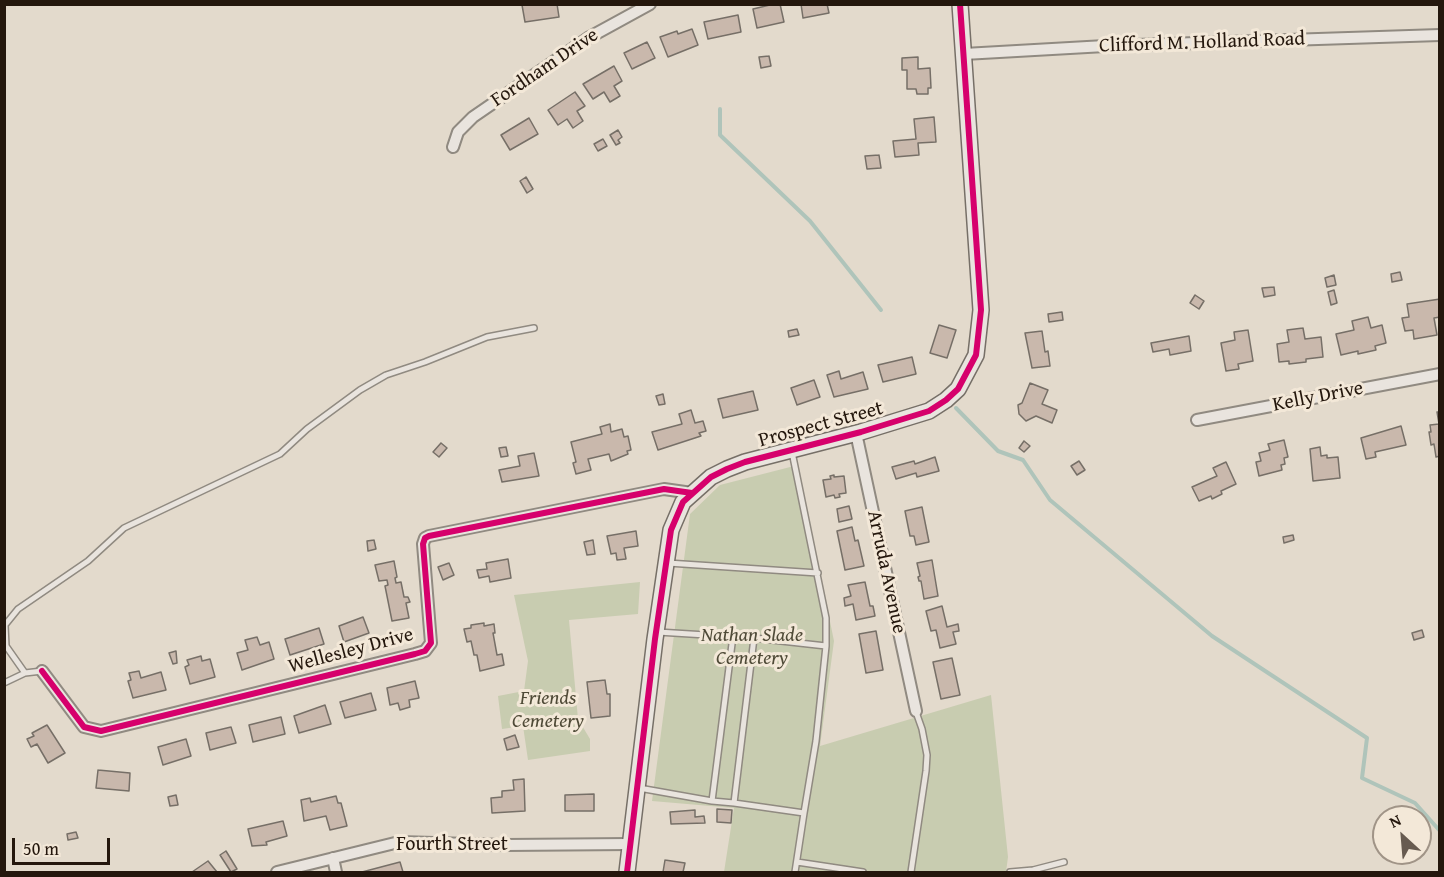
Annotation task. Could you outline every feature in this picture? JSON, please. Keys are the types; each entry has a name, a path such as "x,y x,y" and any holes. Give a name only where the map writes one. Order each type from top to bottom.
{"street":[{"name":"Fordham Drive","path":"453,147 458,132 473,117 588,38 651,4"},
{"name":"Prospect Street","path":"627,873 666,563 672,525 683,502 711,477 726,469 929,411 958,389 976,355 981,309 960,4"},
{"name":"Clifford M. Holland Road","path":"964,54 1105,46 1440,35"},
{"name":"Kelly Drive","path":"1197,420 1440,374"},
{"name":"Arruda Avenue","path":"856,433 916,711"},
{"name":"Wellesley Drive","path":"42,671 84,727 101,731 415,654 425,651 431,643 423,544 425,538 664,489 692,493"},
{"name":"Fourth Street","path":"277,873 399,842 506,845 630,844"},
{"path":"333,858 336,873"}],"lane":[{"path":"25,673 6,646 5,625 18,609 88,561 124,528 280,454 307,429 360,390 386,375 487,337 534,328"},
{"path":"791,450 826,618 826,646 816,741 795,873"},
{"path":"666,563 818,573"},
{"path":"656,632 733,636 826,646"},
{"path":"712,801 733,636"},
{"path":"734,803 754,638"},
{"path":"4,683 25,673 42,671"},
{"path":"911,873 927,755 916,711"},
{"path":"637,788 804,813"},
{"path":"797,862 863,873"},
{"path":"1010,873 1064,862"}],"green space":[{"name":"Nathan Slade Cemetery","path":"798,465 834,641 820,746 991,695 1008,857 1006,872 724,872 734,808 652,801 690,514 720,485"},
{"name":"Friends Cemetery","path":"640,582 638,614 569,620 578,719 590,739 590,751 528,760 523,726 502,729 498,696 524,691 528,661 514,595"}],"building":[{"path":"557,4 559,17 525,22 522,5"},
{"path":"780,4 784,22 757,28 753,9"},
{"path":"801,4 827,4 829,13 803,18"},
{"path":"738,15 741,32 708,39 704,22"},
{"path":"692,29 698,45 668,57 660,37"},
{"path":"647,42 655,58 632,69 624,53"},
{"path":"769,56 771,66 761,68 759,57"},
{"path":"918,57 918,69 930,68 931,88 928,88 928,94 917,94 916,89 907,89 907,70 902,70 902,58"},
{"path":"614,66 622,81 614,86 620,96 610,102 604,92 593,99 583,84"},
{"path":"575,92 585,106 577,111 583,121 573,128 567,119 558,125 548,110"},
{"path":"934,117 936,142 918,143 919,155 895,157 893,141 916,139 914,119"},
{"path":"529,118 538,134 510,150 501,135"},
{"path":"618,130 622,137 618,140 620,143 616,145 610,135"},
{"path":"603,139 607,146 598,151 594,144"},
{"path":"879,155 881,168 867,169 865,156"},
{"path":"526,177 533,189 527,193 520,181"},
{"path":"1400,272 1402,280 1392,282 1391,274"},
{"path":"1334,275 1336,285 1327,287 1325,278"},
{"path":"1274,287 1275,295 1264,297 1262,288"},
{"path":"1334,290 1337,303 1331,305 1328,292"},
{"path":"1195,295 1204,301 1199,309 1190,303"},
{"path":"1440,299 1440,317 1434,318 1437,335 1414,339 1413,330 1405,331 1402,318 1409,317 1407,304"},
{"path":"1062,312 1063,320 1049,322 1048,314"},
{"path":"1368,317 1371,328 1382,325 1386,343 1375,346 1376,350 1341,355 1336,334 1354,330 1352,321"},
{"path":"939,325 956,330 947,358 930,353"},
{"path":"1303,328 1305,339 1321,337 1323,357 1289,364 1289,361 1279,362 1277,344 1289,342 1287,330"},
{"path":"797,329 799,335 789,337 788,331"},
{"path":"1248,330 1253,361 1238,364 1239,369 1226,371 1221,343 1235,340 1234,332"},
{"path":"1042,331 1050,366 1032,368 1025,333"},
{"path":"1189,336 1191,351 1170,355 1169,349 1153,352 1151,343"},
{"path":"912,357 916,374 883,382 878,365"},
{"path":"839,371 841,379 863,372 868,389 834,397 827,375"},
{"path":"814,380 820,397 797,405 791,388"},
{"path":"1030,383 1048,390 1042,404 1057,410 1052,423 1036,416 1026,421 1019,414 1018,405 1022,403"},
{"path":"753,391 758,410 723,418 718,399"},
{"path":"663,394 665,404 659,405 656,396"},
{"path":"691,410 695,423 703,421 706,431 699,433 701,436 658,450 652,432 682,424 679,414"},
{"path":"1437,412 1440,412 1440,456 1436,457 1429,432 1431,432 1430,425 1439,424"},
{"path":"610,424 611,432 622,429 624,437 628,436 631,450 627,451 628,454 611,461 609,454 588,459 591,470 576,474 573,463 576,462 571,442 602,434 600,427"},
{"path":"1401,426 1406,445 1375,452 1376,457 1366,459 1361,438"},
{"path":"1284,440 1288,457 1284,458 1285,464 1281,465 1282,470 1259,476 1256,462 1261,461 1259,453 1270,450 1268,444"},
{"path":"1024,441 1030,446 1024,452 1019,448"},
{"path":"441,443 447,448 439,457 433,452"},
{"path":"506,447 508,456 501,457 499,448"},
{"path":"1320,447 1321,456 1338,457 1340,478 1313,481 1310,449"},
{"path":"534,453 539,476 502,482 499,470 520,466 518,456"},
{"path":"935,457 939,471 917,477 916,473 896,479 892,467 914,461 915,464"},
{"path":"1079,461 1085,470 1077,475 1071,466"},
{"path":"1226,462 1236,484 1221,491 1222,494 1212,499 1211,496 1199,501 1192,487 1217,476 1213,468"},
{"path":"834,475 834,477 844,476 846,493 839,494 840,497 835,498 834,495 826,497 823,480 831,479 830,476"},
{"path":"849,506 852,519 839,522 837,509"},
{"path":"922,507 929,542 916,545 914,536 910,536 905,511"},
{"path":"852,527 855,541 858,540 864,566 845,570 837,531"},
{"path":"636,531 638,546 624,548 626,559 617,560 616,553 611,554 607,536"},
{"path":"1293,535 1294,540 1284,543 1283,537"},
{"path":"374,540 376,549 368,551 367,541"},
{"path":"593,540 595,554 587,555 584,542"},
{"path":"508,559 511,578 490,582 489,576 479,578 477,570 487,569 486,563"},
{"path":"932,560 938,596 924,599 917,563"},
{"path":"394,561 396,583 401,582 404,597 408,597 410,602 406,603 409,618 392,621 385,586 388,585 387,580 379,581 375,565"},
{"path":"449,563 454,575 443,580 438,567"},
{"path":"865,582 870,606 873,606 875,616 856,620 853,604 845,606 844,598 851,596 848,585"},
{"path":"942,606 947,627 958,624 959,631 953,632 956,644 940,648 936,630 931,631 926,611"},
{"path":"363,617 369,633 344,642 339,626"},
{"path":"484,623 484,626 494,624 495,633 493,633 497,655 502,654 504,665 480,671 477,655 474,655 471,641 467,642 464,629 471,628 471,625"},
{"path":"319,628 324,644 290,655 285,639"},
{"path":"1422,630 1424,637 1414,640 1412,633"},
{"path":"876,631 883,670 866,673 859,634"},
{"path":"257,637 260,645 269,642 274,659 242,670 237,653 248,650 245,640"},
{"path":"176,651 177,663 173,664 169,653"},
{"path":"201,656 202,661 210,659 215,677 190,684 185,667 189,665 187,660"},
{"path":"952,658 960,695 941,699 933,662"},
{"path":"139,671 141,678 161,672 166,690 133,698 128,681 131,680 129,673"},
{"path":"605,680 607,694 610,694 610,716 591,718 587,682"},
{"path":"415,681 419,698 409,700 410,707 400,710 398,703 390,705 387,688"},
{"path":"371,693 376,710 345,718 340,702"},
{"path":"325,705 331,724 299,733 294,716"},
{"path":"281,717 285,734 253,742 249,725"},
{"path":"47,725 65,753 48,763 37,744 31,747 27,739 34,736 32,733"},
{"path":"231,727 236,743 210,750 206,733"},
{"path":"515,735 519,747 507,750 504,739"},
{"path":"186,739 191,756 163,765 158,747"},
{"path":"98,770 130,773 129,791 96,788"},
{"path":"524,779 525,811 492,813 491,798 502,797 502,791 514,790 513,780"},
{"path":"594,794 594,811 565,811 565,795"},
{"path":"176,795 178,805 170,806 168,797"},
{"path":"336,796 338,803 341,803 347,826 330,830 326,816 304,821 301,800 310,798 311,802"},
{"path":"717,809 732,810 731,823 717,822"},
{"path":"695,810 695,817 704,816 705,823 671,824 670,812"},
{"path":"283,821 287,836 266,842 267,845 252,846 248,829"},
{"path":"76,832 78,838 68,840 67,834"},
{"path":"226,851 237,869 231,872 220,855"},
{"path":"665,860 685,863 683,872 663,872"},
{"path":"208,861 217,872 192,872"},
{"path":"400,862 403,872 362,872"}],"waterway":[{"path":"720,109 720,135 810,221 881,310"},
{"path":"956,408 998,451 1023,460 1050,500 1212,636 1367,738 1362,778 1415,803 1440,831"}],"cycle path":[{"path":"627,872 655,639 671,530 683,502 711,477 745,462 861,432 929,411 958,389 976,355 981,310 960,4"},
{"path":"42,671 84,727 101,731 415,654 425,651 431,643 423,544 425,538 664,489 692,493"}]}
